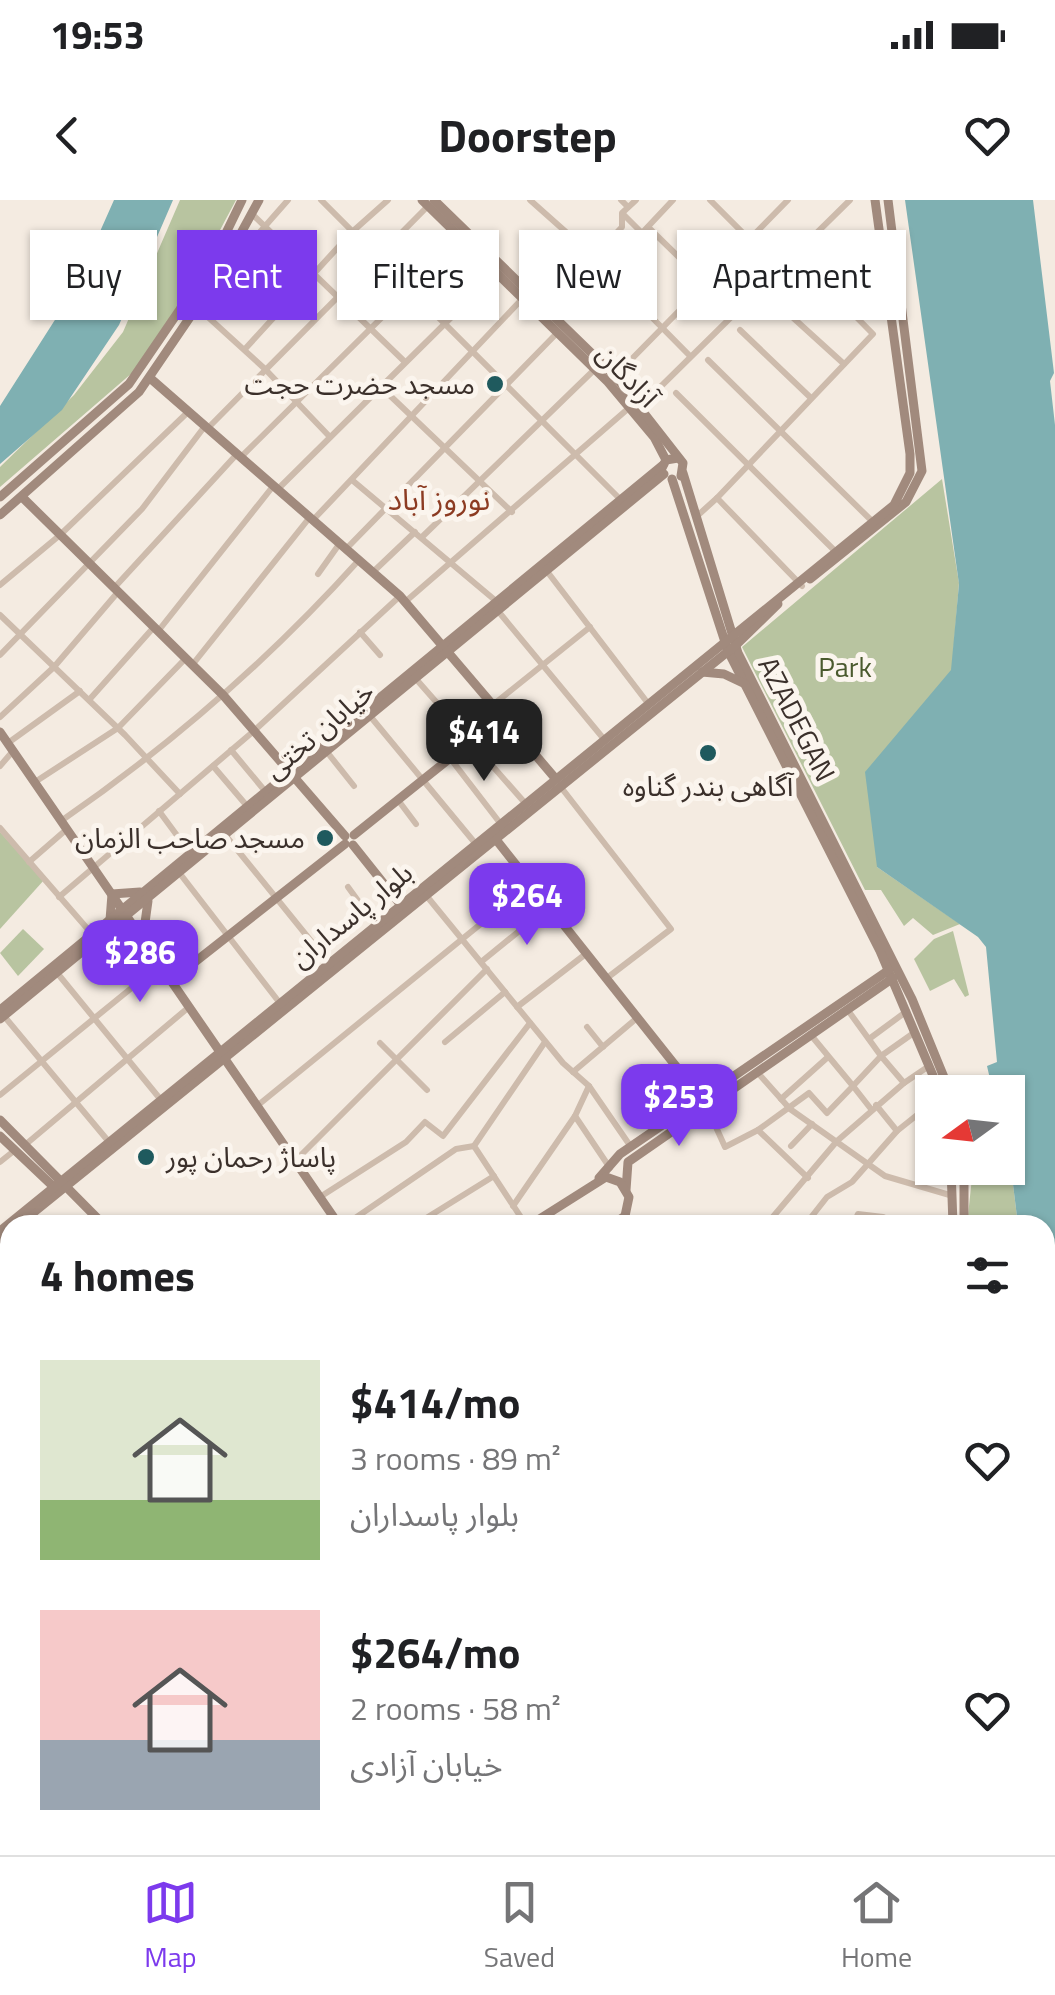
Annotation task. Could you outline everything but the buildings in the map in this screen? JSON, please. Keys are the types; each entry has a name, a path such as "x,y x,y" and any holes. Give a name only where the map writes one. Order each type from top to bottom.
{"main road":[{"path":"0,497 130,384 211,264 242,200"},
{"path":"243,230 259,200"},
{"path":"445,210 455,200"},
{"path":"800,584 894,505 910,474 876,200"},
{"path":"836,552 878,527 906,502 922,471 888,200"},
{"name":"آزادگان","path":"428,202 445,210 519,283"},
{"name":"آزادگان","path":"428,202 453,230"},
{"name":"آزادگان","path":"499,276 519,294"},
{"path":"0,515 150,378 190,320"},
{"name":"آزادگان","path":"546,320 636,406 666,469"},
{"name":"آزادگان","path":"557,320 615,376 678,458 684,472"},
{"path":"150,378 403,599 557,782"},
{"path":"52,452 61,462"},
{"path":"666,469 678,458"},
{"path":"666,469 684,472"},
{"name":"خیابان تختی","path":"146,896 181,874 293,774 620,499 666,469"},
{"name":"خیابان تختی","path":"497,606 666,469"},
{"name":"AZADEGAN","path":"666,469 743,683 894,972"},
{"name":"AZADEGAN","path":"684,472 728,637"},
{"path":"22,497 223,694 400,904"},
{"name":"بلوار پاسداران","path":"24,1215 66,1191 310,982 425,894 728,637 800,584"},
{"name":"بلوار پاسداران","path":"66,1191 110,1143 222,1055 279,1002 310,982 328,962 525,802 557,782 647,702 661,697 732,648 800,584"},
{"name":"خیابان تختی","path":"1,1015 58,974 190,853 265,791 327,752 447,648"},
{"name":"AZADEGAN","path":"732,648 894,972"},
{"path":"699,672 724,674 743,683"},
{"path":"172,980 504,715"},
{"path":"0,732 334,1215"},
{"path":"494,837 703,1101"},
{"path":"112,894 146,896 142,938"},
{"path":"110,920 112,894"},
{"name":"خیابان تختی","path":"1,1015 92,934 125,913"},
{"path":"543,1215 703,1101 810,1034 894,972"},
{"path":"894,972 935,1075"},
{"path":"894,972 935,1046 944,1075"},
{"path":"625,1215 629,1205 624,1158 631,1147 894,972"},
{"path":"0,1120 41,1174 66,1191"},
{"path":"0,1136 20,1147 93,1215"},
{"path":"38,1206 41,1174"},
{"path":"599,1178 616,1179 626,1190"},
{"path":"952,1185 953,1215"},
{"path":"964,1185 964,1215"},
{"path":"29,1215 66,1191"}],"street":[{"path":"261,230 288,200"},
{"path":"320,200 350,230"},
{"path":"354,230 388,200"},
{"path":"530,200 564,230"},
{"path":"621,200 642,233 672,200"},
{"path":"619,230 625,210 636,200"},
{"path":"710,200 740,230"},
{"path":"758,230 788,200"},
{"path":"817,230 850,200"},
{"path":"401,230 428,202"},
{"path":"252,214 266,230"},
{"path":"648,226 677,254"},
{"path":"317,271 337,249"},
{"path":"317,279 406,362"},
{"path":"0,656 142,508 206,427 336,296"},
{"path":"35,782 118,728 190,661 312,518 519,302"},
{"path":"615,376 677,313"},
{"path":"212,320 297,400 330,437"},
{"path":"245,349 272,320"},
{"path":"0,717 54,667 116,590 239,455 378,320"},
{"path":"442,320 620,499"},
{"path":"89,700 157,628 276,487 452,320"},
{"path":"654,320 690,356"},
{"path":"59,897 254,730 360,632 453,563 636,406 726,320"},
{"path":"796,320 844,364"},
{"path":"696,516 873,334 860,320"},
{"path":"740,330 811,398"},
{"path":"318,574 343,546 387,510 558,332"},
{"path":"708,360 878,527"},
{"path":"373,572 480,481 594,370"},
{"path":"381,387 512,512"},
{"path":"676,393 836,552"},
{"path":"0,584 60,535 189,412"},
{"path":"352,480 453,563 497,606 604,738"},
{"path":"717,498 800,584"},
{"path":"29,862 64,825 149,760 302,623 360,560"},
{"path":"546,569 647,702"},
{"path":"0,615 118,728 180,794"},
{"path":"494,704 590,627"},
{"path":"360,632 380,655"},
{"path":"416,678 525,802"},
{"path":"0,766 11,747 80,692"},
{"path":"370,716 476,843"},
{"path":"231,750 265,791"},
{"path":"327,752 354,786"},
{"path":"450,758 500,823"},
{"path":"213,766 247,806"},
{"path":"557,782 671,929 607,978"},
{"path":"398,800 416,824"},
{"path":"160,811 190,853"},
{"path":"0,828 92,934"},
{"path":"226,836 328,962"},
{"path":"181,874 279,1002"},
{"path":"257,1106 532,884"},
{"path":"348,887 375,924"},
{"path":"425,894 546,1042 588,1086 631,1147"},
{"path":"481,962 550,906"},
{"path":"517,1006 587,953"},
{"path":"0,1095 161,964"},
{"path":"295,1161 487,970"},
{"path":"58,974 162,1101"},
{"path":"444,1042 505,992"},
{"path":"0,1162 190,1006"},
{"path":"846,1008 904,1083"},
{"path":"869,1039 907,1011"},
{"path":"1,1015 110,1143"},
{"path":"573,1072 639,1017"},
{"path":"320,1198 406,1142 426,1122 443,1136 530,1023"},
{"path":"588,1027 602,1047"},
{"path":"703,1101 725,1147 758,1130 809,1093 828,1113 881,1056 916,1031"},
{"path":"810,1034 897,1131"},
{"path":"357,1215 456,1150 474,1146 546,1042"},
{"path":"380,1043 428,1090"},
{"path":"781,1100 828,1057"},
{"path":"775,1215 837,1141 931,1064"},
{"path":"756,1070 790,1109 890,1178 953,1196"},
{"path":"513,1206 575,1116 588,1086"},
{"path":"575,1116 610,1168"},
{"path":"813,1215 827,1198 852,1182 915,1117"},
{"path":"791,1146 812,1124"},
{"path":"758,1130 808,1178"},
{"path":"474,1146 520,1215"},
{"path":"432,1215 494,1176"}],"green space":[{"path":"180,200 236,200 220,230 177,230 177,307 132,373 0,487 0,467 74,395 128,320 157,320 157,253"},
{"name":"Park","path":"942,479 959,583 952,669 877,867 960,924 933,935 913,918 904,926 881,890 865,890 742,647"},
{"path":"0,832 44,880 0,929"},
{"path":"23,929 44,949 18,976 0,953"},
{"path":"953,931 969,995 965,997 954,979 930,991 914,959 934,939"},
{"path":"971,1185 1013,1185 1017,1215 968,1215"}],"water":[{"path":"114,200 173,200 157,237 157,230 101,230"},
{"path":"905,200 1033,200 1054,373 1050,381 1055,425 1055,1215 1017,1215 1013,1185 1025,1185 1025,1075 989,1075 987,1066 997,1062 986,947 978,937 877,867 865,772 951,670 959,584"},
{"path":"55,320 121,320 62,410 0,464 0,406"}],"place":[{"name":"مسجد حضرت حجت","path":"495,384"},
{"name":"آگاهی بندر گناوه","path":"708,753"},
{"name":"مسجد صاحب الزمان","path":"325,838"},
{"name":"پاساژ رحمان پور","path":"146,1157"}],"district":[{"name":"نوروز آباد","path":"439,500"}]}
